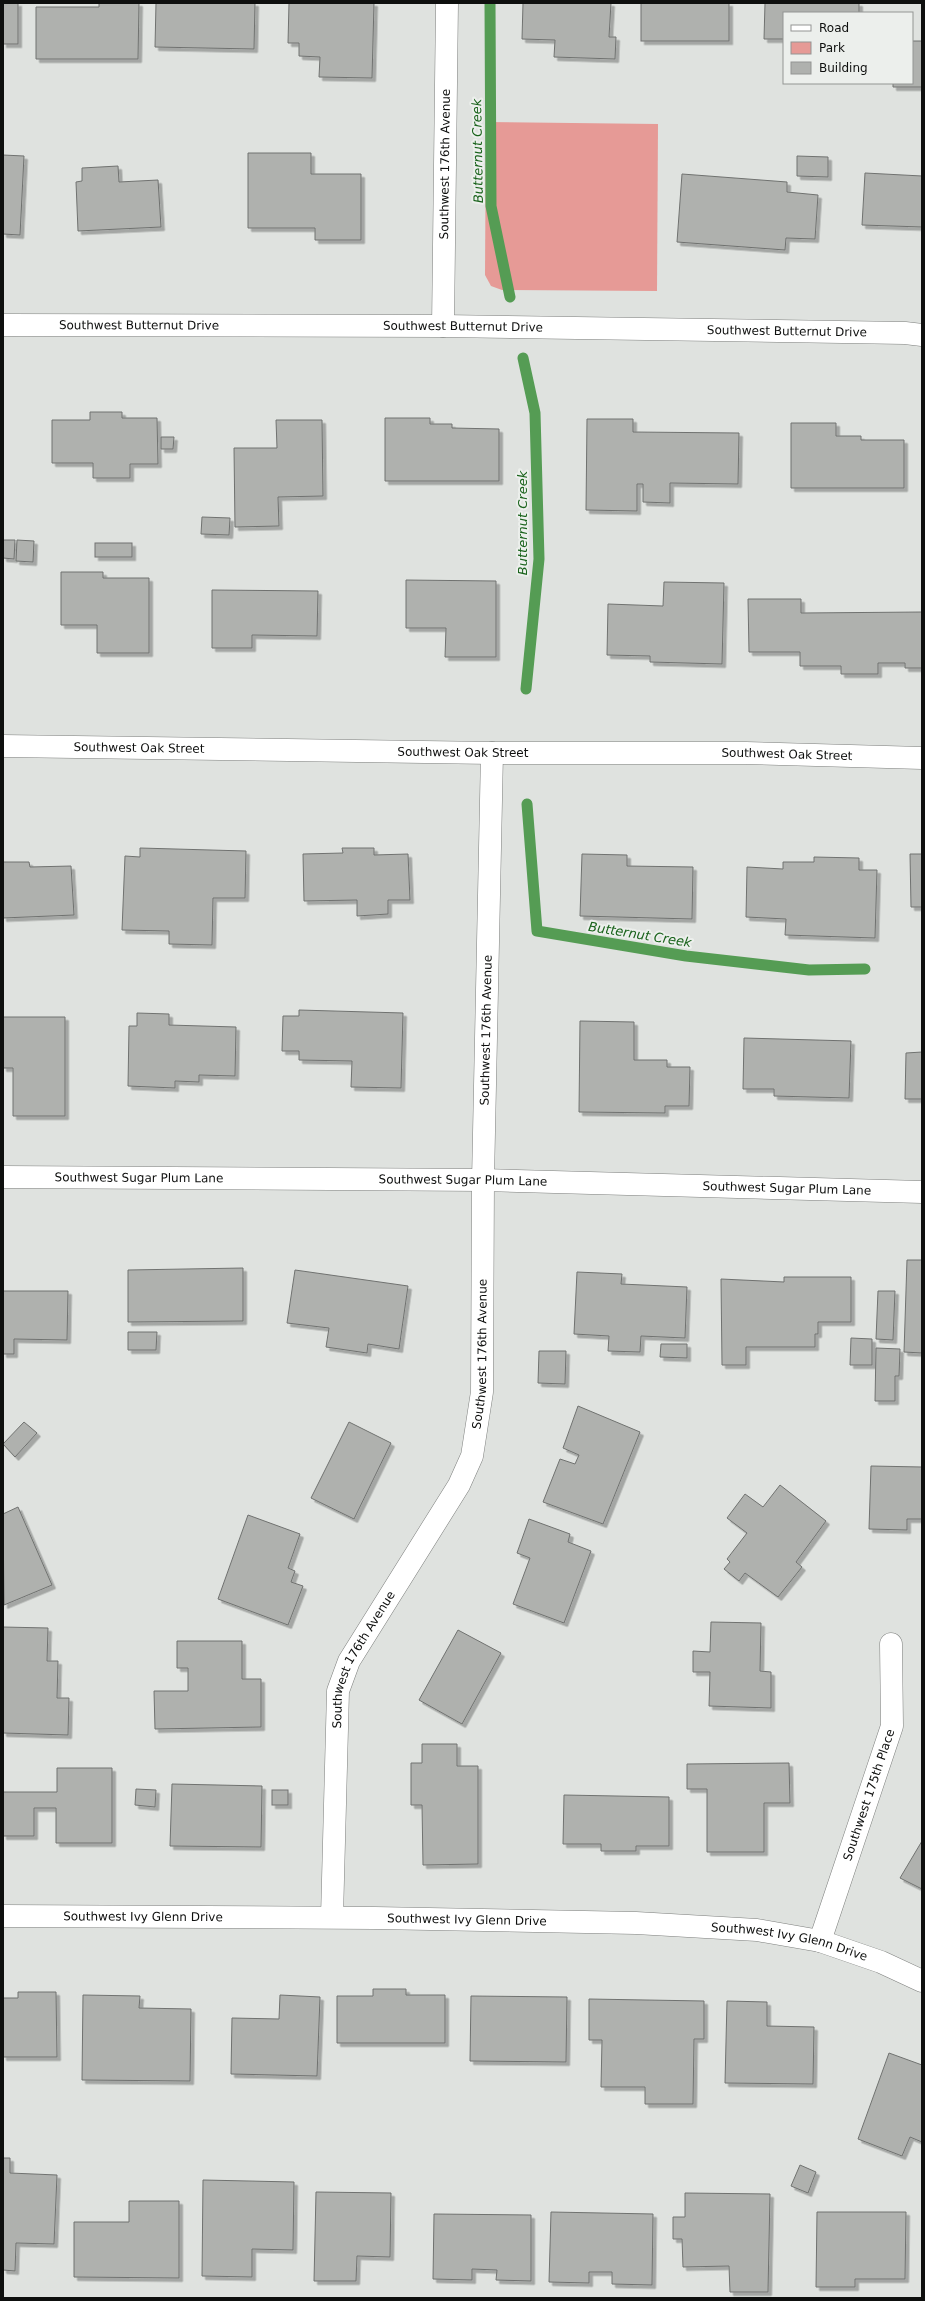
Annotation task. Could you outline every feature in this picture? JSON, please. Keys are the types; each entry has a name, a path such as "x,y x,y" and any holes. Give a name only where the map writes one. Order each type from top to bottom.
{"street":[{"name":"Southwest 176th Avenue","path":"443,326 447,3"},
{"name":"Southwest Butternut Drive","path":"3,325 443,326 905,333 922,335"},
{"name":"Southwest Oak Street","path":"3,746 492,753 746,753 922,758"},
{"name":"Southwest 176th Avenue","path":"332,1917 338,1691 349,1661 459,1485 472,1456 482,1392 483,1180 492,753"},
{"name":"Southwest Sugar Plum Lane","path":"3,1177 483,1180 922,1192"},
{"name":"Southwest 175th Place","path":"820,1942 892,1726 891,1644"},
{"name":"Southwest Ivy Glenn Drive","path":"3,1916 332,1917 636,1923 758,1930 820,1942 881,1962 922,1981"}],"green space":[{"path":"486,122 658,124 657,291 502,290 491,286 485,275"}],"building":[{"path":"3,3 18,3 18,44 3,44"},
{"path":"99,3 139,3 138,59 36,59 36,7 99,7"},
{"path":"156,3 255,3 254,49 155,47"},
{"path":"289,3 374,3 372,78 319,77 320,57 299,56 299,43 288,43"},
{"path":"523,3 611,3 609,37 616,37 615,59 554,57 555,40 522,39"},
{"path":"641,3 729,3 729,41 641,41"},
{"path":"765,3 859,3 859,12 783,12 783,39 764,39"},
{"path":"913,41 922,41 922,87 893,87 893,84 913,84"},
{"path":"248,153 311,153 311,174 361,174 361,240 315,240 315,228 248,228"},
{"path":"3,155 24,156 20,235 3,234"},
{"path":"797,156 828,157 828,177 797,176"},
{"path":"118,166 119,182 158,180 161,227 78,231 76,182 82,181 82,168"},
{"path":"865,173 922,176 922,227 862,225"},
{"path":"682,174 787,182 787,192 818,195 815,239 786,238 785,250 677,242"},
{"path":"90,412 122,412 122,418 157,418 158,464 130,464 130,478 93,478 93,463 52,463 52,420 90,420"},
{"path":"385,418 430,418 430,424 452,424 452,428 499,429 499,481 385,481"},
{"path":"587,419 633,419 633,432 739,433 738,484 670,483 670,503 643,502 643,484 637,484 637,511 586,510"},
{"path":"276,420 322,420 323,496 278,497 279,526 235,527 234,448 277,448"},
{"path":"791,423 836,423 836,436 861,436 861,440 904,440 904,488 791,488"},
{"path":"161,437 174,437 173,449 161,449"},
{"path":"202,517 230,518 229,535 201,534"},
{"path":"3,540 15,540 14,559 3,558"},
{"path":"17,540 34,541 33,562 16,561"},
{"path":"95,543 132,543 132,557 95,557"},
{"path":"61,572 103,572 103,578 149,578 149,653 97,653 97,625 61,625"},
{"path":"406,580 496,581 496,657 445,657 446,628 406,628"},
{"path":"664,582 724,583 722,664 650,662 650,656 607,655 608,604 663,606"},
{"path":"212,590 318,591 317,636 252,635 252,648 212,648"},
{"path":"748,599 801,599 801,613 922,612 922,668 905,668 905,663 878,663 878,674 841,674 841,666 800,666 800,652 749,652"},
{"path":"140,848 246,851 245,898 213,898 212,945 169,944 169,931 122,930 125,856 140,857"},
{"path":"342,848 374,848 374,855 408,854 410,900 388,900 388,914 357,916 357,900 304,901 303,854 343,853"},
{"path":"582,854 627,855 627,866 693,867 692,919 580,916"},
{"path":"910,854 922,854 922,907 911,907"},
{"path":"814,857 859,858 859,870 877,870 875,938 785,935 786,919 746,917 747,867 783,869 783,862 814,862"},
{"path":"3,862 29,862 30,867 71,866 74,915 3,918"},
{"path":"299,1010 403,1013 401,1088 351,1087 352,1061 299,1060 299,1051 282,1051 283,1016 299,1016"},
{"path":"137,1013 169,1014 169,1025 236,1027 235,1076 199,1075 199,1082 175,1081 175,1088 128,1086 129,1026 137,1026"},
{"path":"3,1017 65,1017 65,1116 13,1116 13,1068 3,1068"},
{"path":"580,1021 634,1022 634,1060 667,1060 667,1067 690,1067 689,1106 665,1106 665,1113 579,1112"},
{"path":"744,1038 851,1041 849,1098 774,1096 774,1089 743,1089"},
{"path":"922,1052 922,1099 905,1099 906,1053"},
{"path":"907,1260 922,1260 922,1353 904,1352"},
{"path":"243,1268 243,1321 128,1322 128,1270"},
{"path":"295,1270 408,1286 399,1349 368,1344 367,1353 326,1347 329,1328 287,1323"},
{"path":"577,1272 622,1274 621,1284 687,1287 685,1338 641,1336 640,1352 608,1351 609,1336 574,1334"},
{"path":"784,1277 851,1277 851,1322 818,1322 818,1334 815,1334 815,1347 746,1347 746,1365 722,1365 721,1279 784,1282"},
{"path":"3,1291 68,1291 67,1340 14,1339 14,1354 3,1354"},
{"path":"878,1291 895,1291 893,1340 876,1339"},
{"path":"128,1332 157,1332 156,1350 128,1350"},
{"path":"851,1338 872,1339 872,1365 850,1365"},
{"path":"661,1344 687,1344 687,1358 660,1357"},
{"path":"876,1348 900,1349 899,1376 895,1376 895,1401 875,1401"},
{"path":"539,1351 566,1351 565,1384 538,1383"},
{"path":"578,1406 640,1432 603,1524 543,1502 560,1459 575,1464 579,1455 563,1448"},
{"path":"24,1422 37,1433 15,1457 3,1444"},
{"path":"349,1422 391,1443 354,1519 311,1498"},
{"path":"871,1466 922,1467 922,1519 907,1519 907,1530 869,1529"},
{"path":"780,1485 826,1521 796,1562 802,1567 778,1597 745,1573 739,1581 724,1569 730,1562 727,1559 747,1533 727,1518 745,1494 763,1507"},
{"path":"18,1507 52,1585 4,1605 3,1514"},
{"path":"248,1515 300,1534 288,1568 295,1571 291,1582 303,1586 288,1625 218,1599"},
{"path":"529,1519 570,1534 568,1542 591,1551 564,1623 513,1604 530,1558 517,1553"},
{"path":"711,1622 761,1623 760,1671 771,1672 771,1708 709,1706 710,1672 693,1672 693,1651 710,1652"},
{"path":"3,1627 48,1628 47,1661 58,1661 57,1698 69,1698 68,1735 3,1733"},
{"path":"458,1630 501,1653 462,1724 419,1700"},
{"path":"177,1641 242,1641 242,1679 261,1679 261,1727 155,1729 154,1691 188,1691 188,1668 177,1668"},
{"path":"422,1744 457,1744 457,1766 478,1766 478,1864 423,1865 422,1805 411,1805 411,1763 422,1763"},
{"path":"789,1763 790,1803 764,1803 764,1852 707,1852 707,1789 687,1789 687,1764"},
{"path":"57,1768 112,1768 112,1843 56,1843 56,1808 34,1808 34,1836 3,1836 3,1792 57,1792"},
{"path":"172,1784 262,1786 261,1847 170,1846"},
{"path":"136,1789 156,1790 155,1807 135,1805"},
{"path":"272,1790 288,1790 288,1805 272,1805"},
{"path":"564,1795 669,1797 669,1846 636,1846 636,1851 601,1851 601,1844 563,1844"},
{"path":"922,1841 922,1889 900,1878"},
{"path":"373,1989 406,1989 406,1995 445,1995 445,2043 337,2043 337,1996 373,1996"},
{"path":"18,1992 56,1992 57,2057 3,2057 3,1998 18,1998"},
{"path":"83,1995 140,1996 139,2008 191,2009 190,2081 82,2080"},
{"path":"280,1995 320,1997 317,2076 231,2074 232,2018 279,2019"},
{"path":"471,1996 567,1997 566,2062 470,2061"},
{"path":"589,1999 704,2001 704,2039 694,2039 693,2104 645,2104 645,2087 601,2087 602,2040 589,2040"},
{"path":"727,2001 767,2002 767,2026 814,2027 813,2084 725,2083"},
{"path":"889,2053 922,2065 922,2142 910,2137 902,2156 858,2139"},
{"path":"3,2158 10,2158 10,2173 57,2175 54,2244 16,2243 15,2271 3,2270"},
{"path":"800,2165 816,2172 808,2193 791,2186"},
{"path":"203,2180 294,2182 293,2250 252,2249 252,2277 202,2276"},
{"path":"316,2192 391,2193 390,2257 357,2256 356,2281 314,2281"},
{"path":"685,2193 770,2194 768,2292 730,2292 729,2266 683,2267 682,2239 673,2239 673,2217 685,2217"},
{"path":"129,2201 179,2201 179,2278 74,2277 74,2222 129,2222"},
{"path":"551,2212 653,2214 652,2285 612,2284 612,2272 589,2272 589,2283 549,2282"},
{"path":"817,2212 906,2212 905,2279 855,2279 855,2287 816,2287"},
{"path":"434,2214 531,2215 531,2281 496,2280 497,2270 472,2269 472,2280 433,2279"}],"waterway":[{"name":"Butternut Creek","path":"490,3 491,206 510,297"},
{"name":"Butternut Creek","path":"523,358 535,413 539,559 526,689"},
{"name":"Butternut Creek","path":"527,804 537,931 686,956 809,970 865,969"}]}
